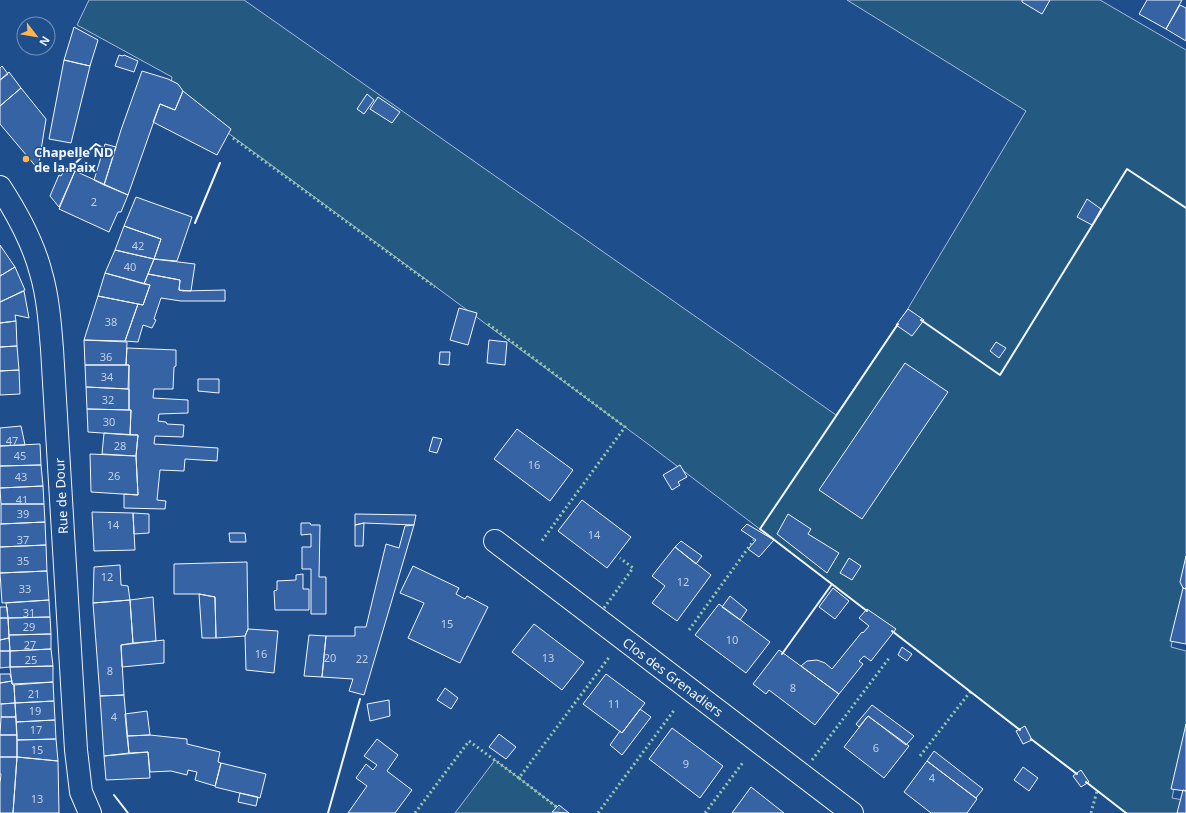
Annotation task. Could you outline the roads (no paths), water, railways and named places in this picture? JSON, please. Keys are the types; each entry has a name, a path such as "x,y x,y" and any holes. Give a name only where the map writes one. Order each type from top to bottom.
{"main road":[{"name":"Rue de Dour","path":"0,186 13,206 29,238 41,272 48,306 52,349 76,750 81,792 90,813"},
{"name":"Clos des Grenadiers","path":"495,541 852,813"}],"place":[{"name":"Chapelle ND de la Paix","path":"26,159"}]}
